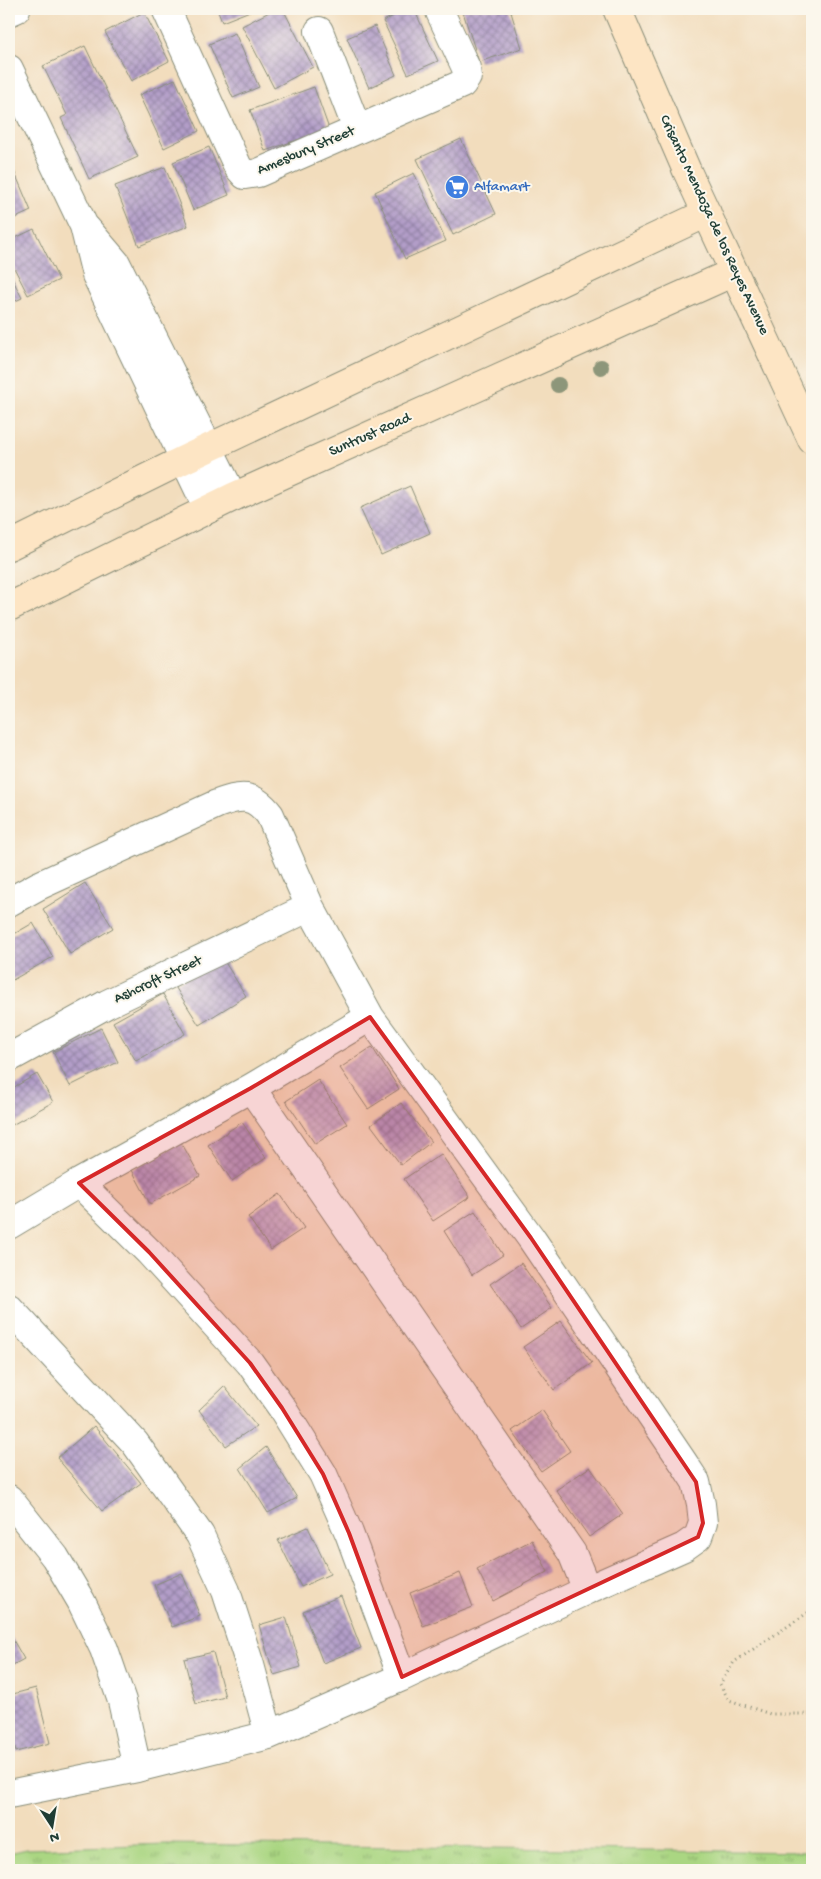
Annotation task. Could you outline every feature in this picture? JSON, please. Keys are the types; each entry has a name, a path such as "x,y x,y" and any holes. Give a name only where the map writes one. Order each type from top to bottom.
{"street":[{"path":"9,12 16,9"},
{"name":"Amesbury Street","path":"166,9 238,167 246,175 258,173 462,84 467,77 466,68 440,12"},
{"name":"Crisanto Mendoza de los Reyes Avenue","path":"617,9 707,213 812,440"},
{"path":"319,31 358,129"},
{"path":"9,68 84,226 96,275 208,509"},
{"path":"9,546 208,448 707,213"},
{"path":"84,226 116,263 233,497"},
{"name":"Suntrust Road","path":"9,607 233,497 734,272"},
{"path":"9,902 38,886 218,804 234,798 250,797 262,805 270,815 310,908 370,1017 531,1238 696,1482 703,1523 698,1537 684,1547 586,1590 402,1677 268,1735 137,1768 9,1794"},
{"name":"Ashcroft Street","path":"9,1058 106,1004 310,908"},
{"path":"9,1225 79,1183 251,1088 370,1017"},
{"path":"251,1088 572,1553 586,1590"},
{"path":"79,1183 149,1252 250,1363 282,1408 323,1474 345,1525 402,1677"},
{"path":"9,1308 135,1443 200,1535 226,1591 250,1665 268,1735"},
{"path":"9,1499 55,1557 81,1601 104,1649 122,1701 137,1768"}],"path":[{"path":"812,1610 734,1662 720,1684 729,1700 749,1708 770,1714 812,1714"}],"highlighted area":[{"path":"370,1017 531,1238 696,1482 703,1523 698,1537 402,1677 349,1533 323,1474 282,1408 250,1363 149,1252 79,1183 251,1088"}],"green space":[{"path":"165,1844 812,1852 812,1870 9,1870 9,1853 27,1849"}],"building":[{"path":"217,9 255,9 222,22"},
{"path":"275,9 283,9 313,67 274,88 242,26"},
{"path":"409,9 414,9 438,61 408,74 383,21"},
{"path":"462,9 510,9 522,48 479,62"},
{"path":"144,12 169,61 131,81 105,32"},
{"path":"375,26 396,75 369,88 347,38"},
{"path":"235,33 259,87 233,98 209,44"},
{"path":"85,46 138,157 89,179 61,118 67,115 43,66"},
{"path":"175,79 199,131 164,148 139,95"},
{"path":"314,87 329,129 265,151 250,110"},
{"name":"Alfamart","path":"461,139 496,214 453,235 417,159"},
{"path":"209,147 229,195 193,210 173,162"},
{"path":"9,159 31,211 9,221"},
{"path":"165,167 188,226 139,246 115,186"},
{"path":"414,173 446,241 405,259 375,192"},
{"path":"34,229 59,280 28,295 9,258 9,241"},
{"path":"9,272 22,298 9,304"},
{"path":"410,486 430,533 381,555 360,508"},
{"path":"85,883 113,928 70,954 43,909"},
{"path":"33,923 53,957 9,982 9,937"},
{"path":"221,956 246,996 199,1025 174,985"},
{"path":"163,994 185,1034 136,1061 113,1022"},
{"path":"101,1028 118,1062 70,1086 53,1052"},
{"path":"372,1047 399,1089 368,1109 340,1068"},
{"path":"37,1074 53,1102 12,1125 9,1119 9,1090"},
{"path":"318,1080 347,1124 315,1144 286,1101"},
{"path":"401,1103 431,1142 401,1165 371,1125"},
{"path":"242,1122 266,1158 232,1181 208,1145"},
{"path":"181,1142 200,1176 150,1204 132,1170"},
{"path":"441,1154 470,1197 433,1221 404,1179"},
{"path":"280,1194 304,1228 271,1250 248,1217"},
{"path":"475,1211 503,1255 472,1275 444,1231"},
{"path":"521,1263 552,1308 521,1329 490,1284"},
{"path":"561,1321 592,1363 554,1390 523,1347"},
{"path":"224,1386 256,1426 226,1446 199,1410"},
{"path":"542,1410 570,1451 541,1471 512,1431"},
{"path":"94,1426 141,1483 102,1511 57,1458"},
{"path":"266,1447 297,1498 268,1513 240,1468"},
{"path":"590,1467 623,1514 589,1537 556,1490"},
{"path":"308,1527 330,1574 301,1587 278,1540"},
{"path":"532,1540 548,1572 493,1601 477,1569"},
{"path":"182,1573 200,1616 172,1627 154,1585"},
{"path":"460,1573 473,1607 423,1626 410,1593"},
{"path":"341,1596 361,1648 323,1663 303,1611"},
{"path":"286,1617 301,1667 274,1675 259,1625"},
{"path":"9,1633 24,1659 9,1667"},
{"path":"213,1652 225,1697 196,1704 184,1659"},
{"path":"36,1688 50,1743 16,1752 9,1722 9,1695"}],"place":[{"name":"Alfamart","path":"457,187"}]}
